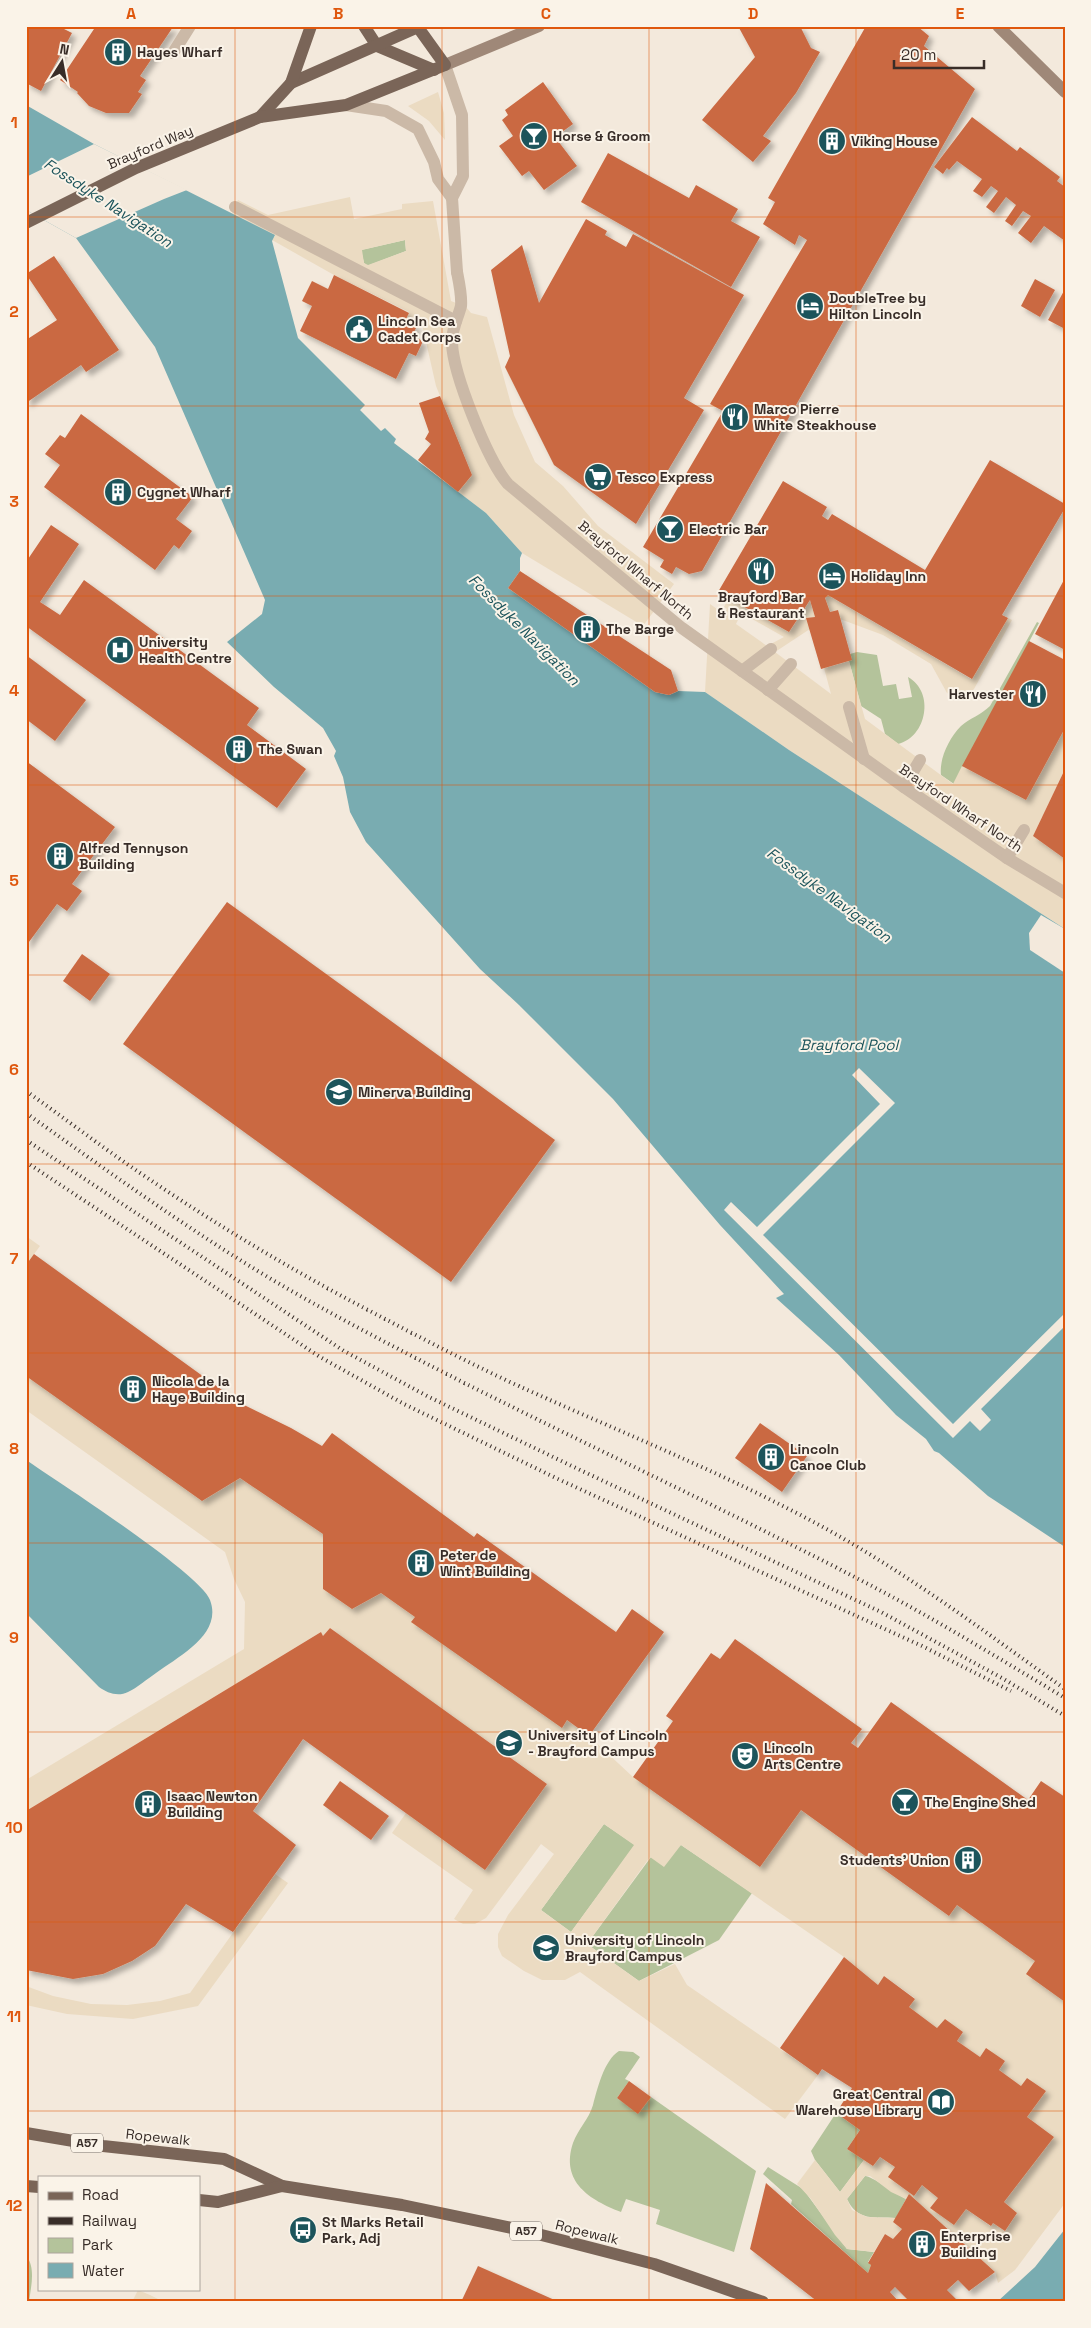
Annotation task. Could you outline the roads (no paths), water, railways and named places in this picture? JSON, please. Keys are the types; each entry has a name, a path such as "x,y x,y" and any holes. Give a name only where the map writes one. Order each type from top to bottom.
{"main road":[{"path":"260,117 291,83 308,40 311,26"},
{"path":"364,26 377,46 439,67"},
{"path":"291,83 418,26 439,67"},
{"path":"260,117 346,105 539,26"},
{"path":"998,26 1065,92"},
{"name":"Brayford Way","path":"26,223 128,172 260,117"},
{"name":"Ropewalk","path":"26,2133 103,2146 224,2159 282,2186 402,2205 526,2231 654,2264 763,2302"},
{"name":"Ropewalk","path":"200,2200 218,2202 282,2186"}],"street":[{"path":"173,53 190,26"},
{"path":"346,105 386,111 418,129 434,162 438,179 452,198 463,176 462,115 439,67"},
{"name":"Brayford Wharf North","path":"452,198 461,304 452,342 456,365 487,450 501,476 682,628 904,787 1007,858 1065,893"},
{"path":"235,207 456,321"},
{"path":"742,671 771,649"},
{"path":"768,690 791,664"},
{"path":"849,707 864,759"},
{"path":"904,787 920,760"},
{"path":"1007,858 1024,830"}],"water":[{"name":"Brayford Pool","path":"26,105 94,144 275,235 272,241 298,338 365,405 360,410 381,431 385,428 396,439 394,443 486,513 522,553 520,571 508,588 655,692 669,695 678,691 705,692 789,750 1065,929 1065,1547 988,1496 939,1453 934,1451 926,1439 896,1415 839,1355 776,1298 784,1294 720,1225 613,1099 519,1005 480,969 366,842 350,812 343,777 334,756 336,751 323,728 274,687 227,642 262,614 265,600 155,347 76,238 26,210"},
{"path":"26,1460 156,1550 201,1587 210,1600 212,1612 205,1634 187,1651 128,1692 113,1694 99,1687 26,1613"},
{"path":"1065,2229 1065,2302 997,2302 1035,2267"}],"railway":[{"path":"26,1091 118,1158 248,1243 299,1273 491,1373 698,1465 808,1519 875,1557 907,1578 1065,1689"},
{"path":"26,1113 238,1259 311,1302 518,1410 729,1513 893,1597 1065,1698"},
{"path":"26,1140 344,1351 429,1397 881,1612 1002,1678 1065,1716"},
{"path":"26,1162 320,1357 404,1404 558,1479 922,1646 1011,1691"}],"place":[{"name":"Hayes Wharf","path":"118,52"},
{"name":"Horse & Groom","path":"534,136"},
{"name":"Viking House","path":"832,141"},
{"name":"DoubleTree by Hilton Lincoln","path":"810,306"},
{"name":"Lincoln Sea Cadet Corps","path":"359,329"},
{"name":"Marco Pierre White Steakhouse","path":"735,417"},
{"name":"Tesco Express","path":"598,477"},
{"name":"Cygnet Wharf","path":"118,492"},
{"name":"Electric Bar","path":"670,529"},
{"name":"Brayford Bar & Restaurant","path":"761,571"},
{"name":"Holiday Inn","path":"832,576"},
{"name":"The Barge","path":"587,629"},
{"name":"University Health Centre","path":"120,650"},
{"name":"Harvester","path":"1033,694"},
{"name":"The Swan","path":"239,749"},
{"name":"Alfred Tennyson Building","path":"60,856"},
{"name":"Minerva Building","path":"339,1092"},
{"name":"Nicola de la Haye Building","path":"133,1389"},
{"name":"Lincoln Canoe Club","path":"771,1457"},
{"name":"Peter de Wint Building","path":"421,1563"},
{"name":"University of Lincoln - Brayford Campus","path":"509,1743"},
{"name":"Lincoln Arts Centre","path":"745,1756"},
{"name":"The Engine Shed","path":"905,1802"},
{"name":"Isaac Newton Building","path":"148,1804"},
{"name":"Students' Union","path":"968,1860"},
{"name":"University of Lincoln Brayford Campus","path":"546,1948"},
{"name":"Great Central Warehouse Library","path":"941,2102"},
{"name":"St Marks Retail Park, Adj","path":"303,2230"},
{"name":"Enterprise Building","path":"922,2244"}],"water label":[{"name":"Fossdyke Navigation","path":"108,203"},
{"name":"Fossdyke Navigation","path":"524,630"},
{"name":"Fossdyke Navigation","path":"829,895"}]}
